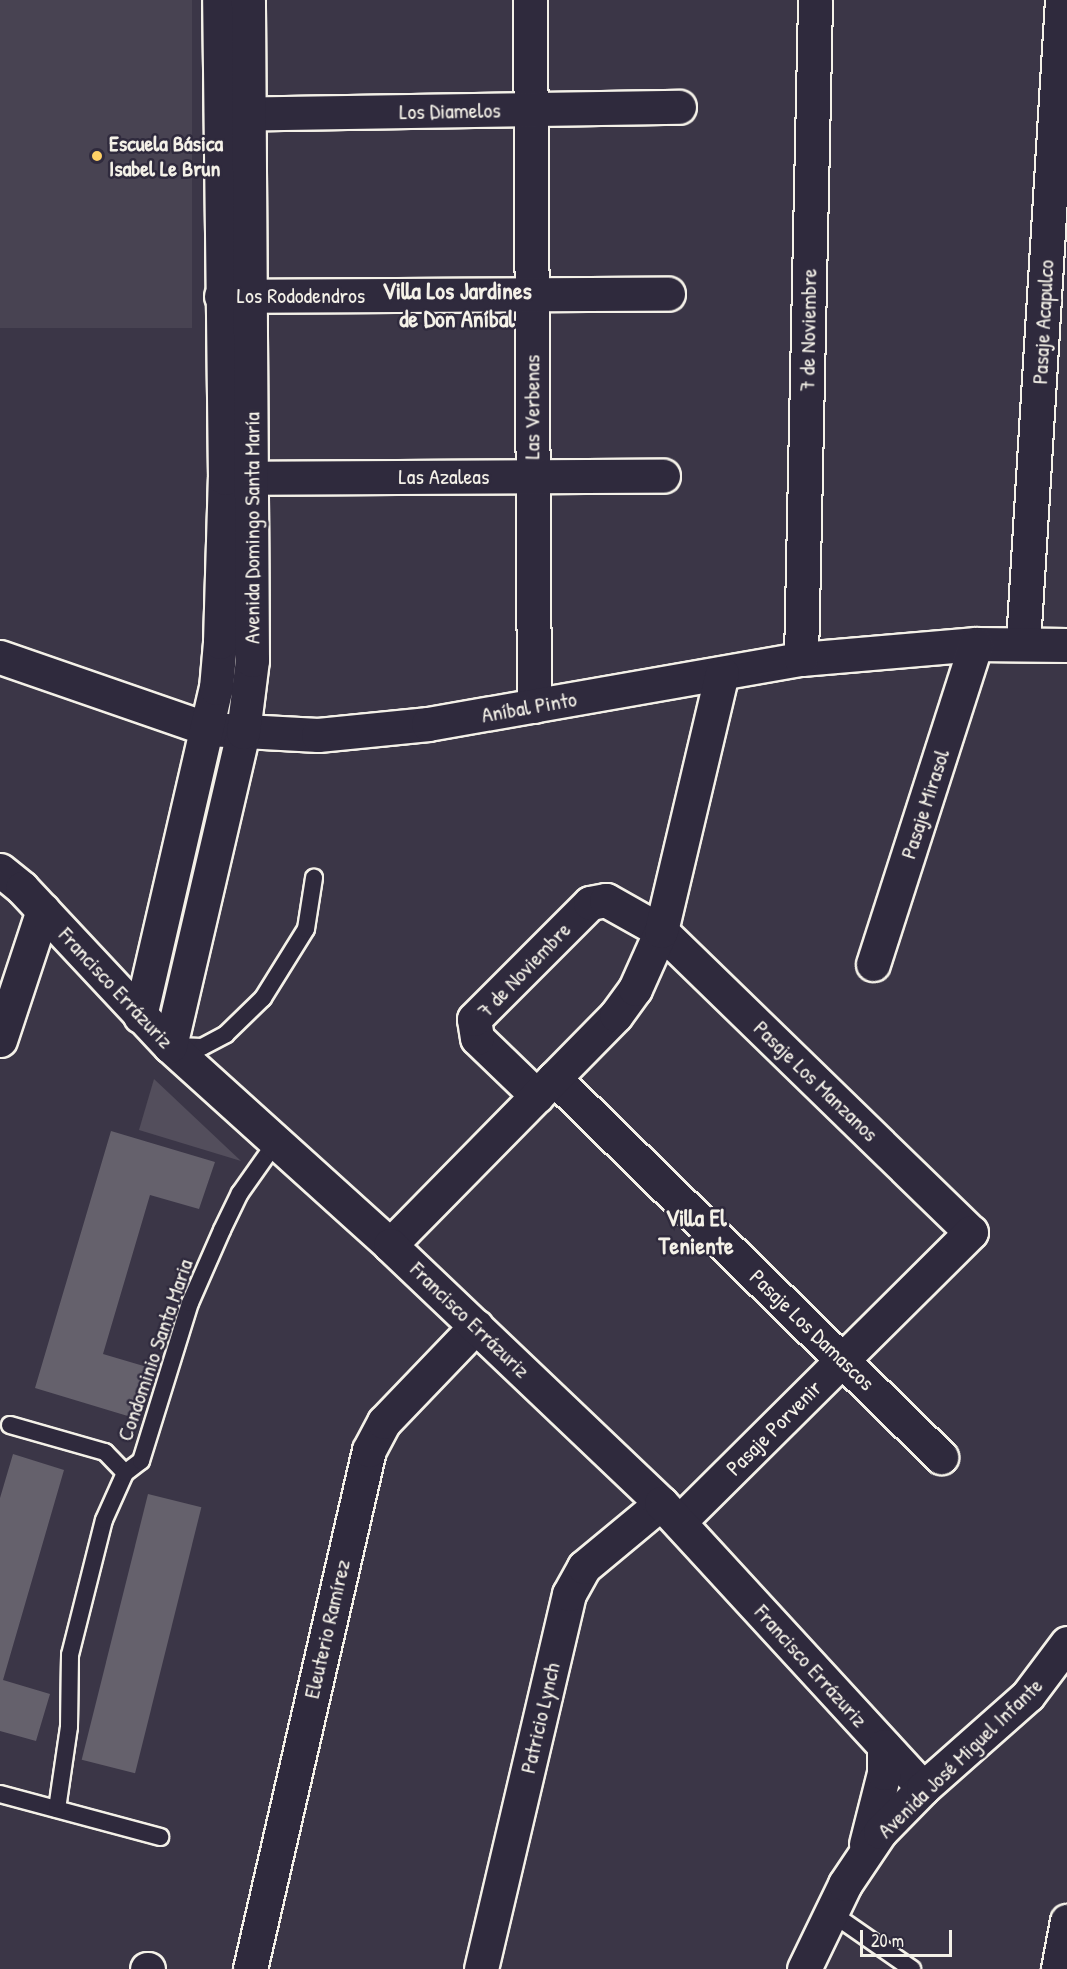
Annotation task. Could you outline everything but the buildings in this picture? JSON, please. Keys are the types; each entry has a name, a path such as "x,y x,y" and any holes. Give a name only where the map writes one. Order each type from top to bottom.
{"street":[{"name":"Avenida Domingo Santa María","path":"219,0 236,114"},
{"name":"Avenida Domingo Santa María","path":"170,1046 243,732 252,660 239,478 236,296 236,114 248,0"},
{"name":"Las Verbenas","path":"530,0 534,706"},
{"name":"7 de Noviembre","path":"801,659 815,0"},
{"name":"Pasaje Acapulco","path":"1023,643 1062,0"},
{"name":"Los Diamelos","path":"236,114 679,107"},
{"name":"Los Rododendros","path":"236,296 668,294"},
{"name":"Las Azaleas","path":"239,478 663,476"},
{"name":"Avenida Domingo Santa María","path":"140,1016 208,729 239,478"},
{"name":"Aníbal Pinto","path":"0,657 208,729 243,732 373,732 801,659 976,644 1067,645"},
{"name":"Pasaje Mirasol","path":"873,964 976,644"},
{"path":"390,1245 616,1015 635,989 661,931 722,673"},
{"name":"Francisco Errázuriz","path":"0,870 44,910 170,1046 390,1245 670,1512 922,1788"},
{"name":"7 de Noviembre","path":"546,1087 477,1038 472,1026 478,1013 594,900 612,902 661,931"},
{"path":"0,1040 44,910"},
{"name":"Pasaje Los Manzanos","path":"661,931 971,1232"},
{"name":"Pasaje Los Damascos","path":"546,1087 843,1360 941,1457"},
{"name":"Pasaje Porvenir","path":"670,1512 843,1360 971,1232"},
{"name":"Eleuterio Ramírez","path":"250,1969 369,1450 384,1422 476,1326"},
{"name":"Patricio Lynch","path":"481,1969 573,1584 584,1567 670,1512"},
{"name":"Avenida José Miguel Infante","path":"804,1969 830,1912 862,1857 922,1788 1028,1695 1066,1647"},
{"path":"862,1857 882,1782 884,1746"},
{"path":"1058,1969 1067,1921"}],"lane":[{"path":"170,1046 202,1047 226,1034 263,998 306,929 314,878"},
{"name":"Condominio Santa Maria","path":"57,1809 69,1726 70,1655 104,1520 125,1473 141,1461 190,1303 222,1230 240,1193 276,1142"},
{"name":"Condominio Santa Maria","path":"10,1425 105,1452 125,1473"},
{"path":"0,1794 160,1838"},
{"path":"830,1912 912,1969"}],"shaded area":[{"name":"Escuela Básica Isabel Le Brun","path":"0,0 192,0 192,328 0,328"},
{"path":"154,1079 241,1161 139,1130"}],"place":[{"name":"Escuela Básica Isabel Le Brun","path":"97,156"}],"district":[{"name":"Villa Los Jardines de Don Aníbal","path":"457,305"},
{"name":"Villa El Teniente","path":"696,1232"}]}
